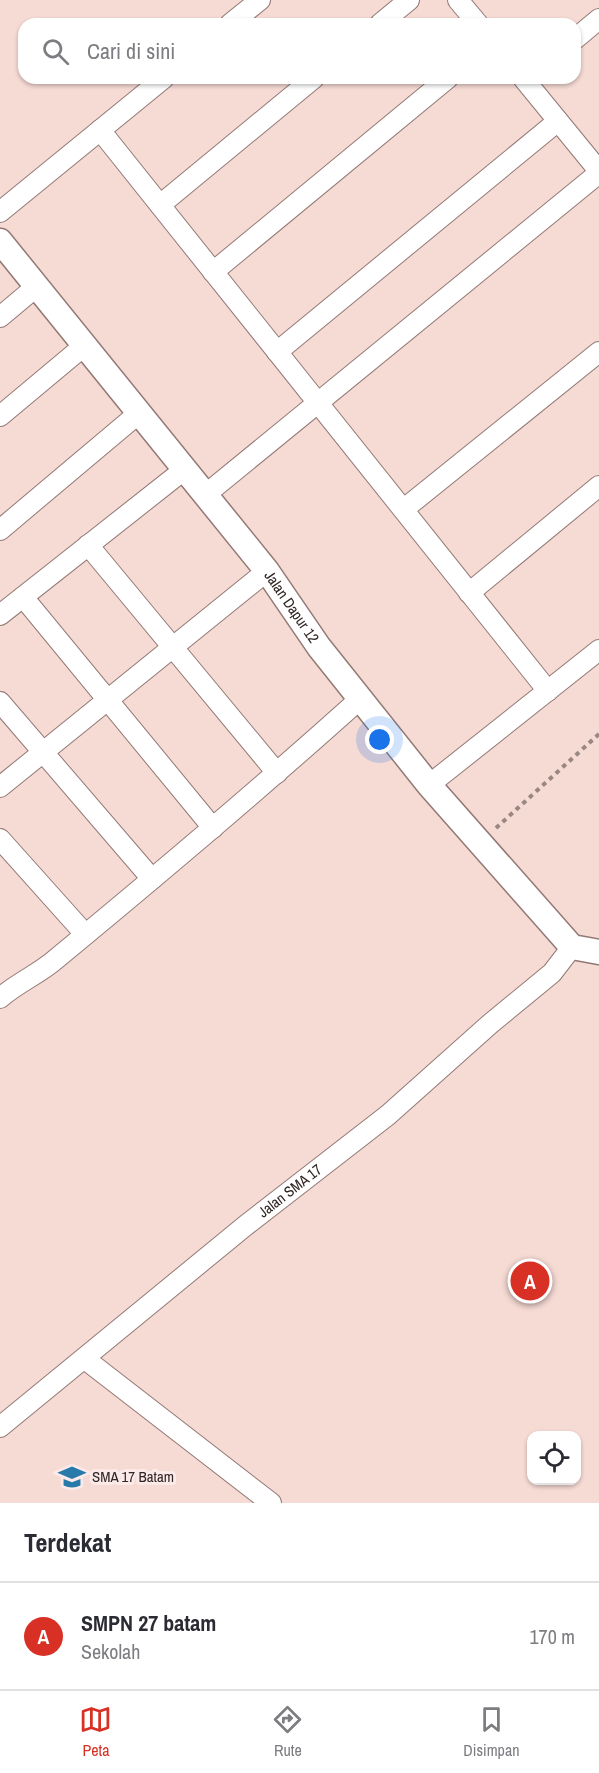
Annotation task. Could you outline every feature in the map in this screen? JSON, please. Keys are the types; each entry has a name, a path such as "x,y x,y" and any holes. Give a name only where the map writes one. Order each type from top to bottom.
{"street":[{"path":"238,18 260,0"},
{"path":"387,18 409,0"},
{"path":"458,0 473,18"},
{"path":"581,34 599,19"},
{"path":"0,212 157,84"},
{"path":"160,205 307,84"},
{"path":"213,272 441,84"},
{"path":"205,495 599,172 528,84"},
{"path":"277,352 558,121"},
{"path":"100,130 548,692"},
{"name":"Jalan Dapur 12","path":"0,241 267,571 319,647 429,784 572,947"},
{"path":"0,317 37,286"},
{"path":"0,416 86,345"},
{"path":"404,509 599,352"},
{"path":"0,530 140,413"},
{"path":"0,615 185,469"},
{"path":"469,592 599,486"},
{"path":"88,545 278,773"},
{"path":"0,787 267,571"},
{"path":"23,597 213,828"},
{"path":"429,784 599,650"},
{"path":"4,987 54,961 278,773 361,699"},
{"path":"0,702 152,879"},
{"path":"0,839 85,934"},
{"path":"572,947 599,952"},
{"name":"Jalan SMA 17","path":"0,1427 245,1226 388,1115 490,1024 552,974 572,947"},
{"path":"85,1359 271,1503"}],"path":[{"path":"480,843 599,734"}],"place":[{"name":"SMPN 27 batam","path":"530,1281"},
{"name":"SMA 17 Batam","path":"72,1477"}]}
